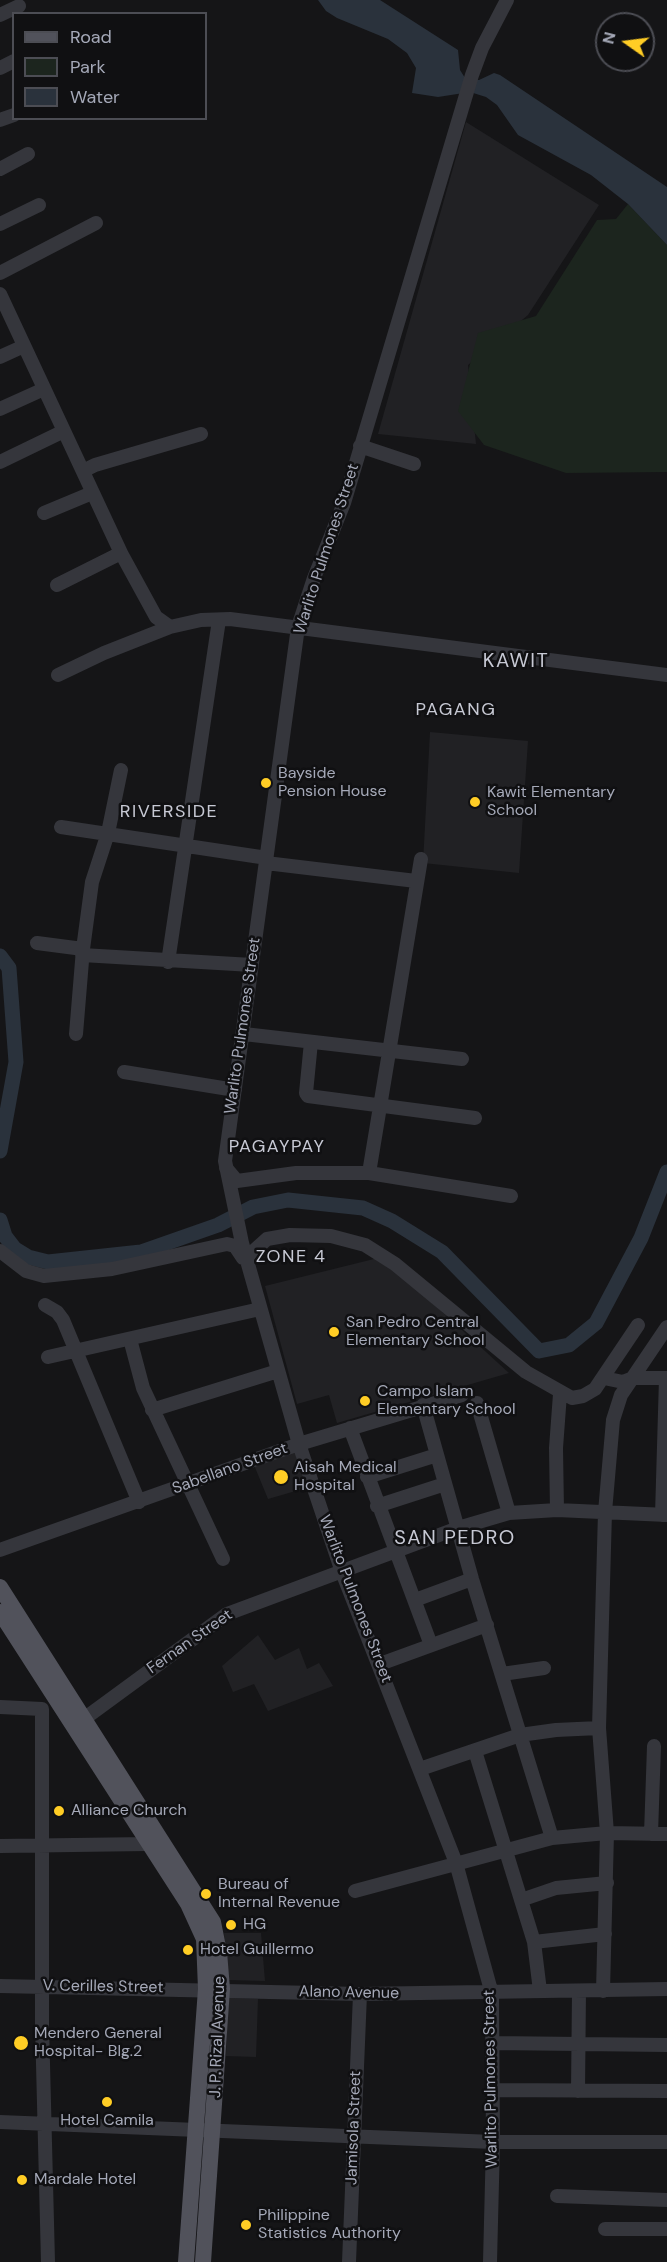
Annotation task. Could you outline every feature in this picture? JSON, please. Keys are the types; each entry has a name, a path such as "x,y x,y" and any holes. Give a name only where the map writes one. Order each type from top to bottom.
{"main road":[{"name":"J. P. Rizal Avenue","path":"0,1587 54,1700 78,1724 154,1840 200,1927 214,1989 205,2131 203,2262"},
{"name":"J. P. Rizal Avenue","path":"0,1612 30,1648"},
{"name":"J. P. Rizal Avenue","path":"186,2262 205,2131"}],"street":[{"name":"Warlito Pulmones Street","path":"490,2262 494,2090 492,1994 456,1863 380,1664 342,1572 299,1444 242,1243 228,1185 225,1146 244,1034 298,627 314,578 344,503 472,75 482,48 507,0"},
{"path":"0,15 19,6"},
{"path":"0,169 28,154"},
{"path":"0,224 39,205"},
{"path":"0,273 96,223"},
{"path":"1,300 121,553 156,617 170,627"},
{"path":"0,357 24,346"},
{"path":"0,409 44,389"},
{"path":"0,462 64,431"},
{"path":"83,471 95,465 201,434"},
{"path":"360,446 414,464"},
{"path":"44,513 93,493"},
{"path":"57,585 121,553"},
{"path":"168,962 219,620"},
{"path":"58,675 104,653 170,627 219,620 298,627 667,675"},
{"path":"76,1034 92,882 108,833 121,770"},
{"path":"61,827 266,861 416,881"},
{"path":"369,1173 421,859"},
{"path":"37,943 83,952 168,962 252,965"},
{"path":"244,1034 462,1059"},
{"path":"311,1042 307,1095 475,1118"},
{"path":"124,1072 235,1090"},
{"path":"226,1168 234,1179 241,1181 296,1173 369,1173 512,1196"},
{"path":"0,1251 26,1271 44,1276 112,1269 227,1244 235,1246 248,1262 267,1239 290,1235 331,1236 364,1245 395,1264 526,1372 560,1394 572,1398 584,1396 595,1389 638,1325"},
{"path":"45,1305 57,1312 63,1320 78,1351 139,1502"},
{"path":"48,1357 260,1309"},
{"path":"603,1990 608,1833 599,1728 605,1512 613,1420 621,1395 667,1327"},
{"path":"130,1339 142,1388 189,1483 223,1559"},
{"path":"152,1410 278,1371"},
{"path":"604,1378 623,1382 633,1378 666,1378 665,1515"},
{"path":"557,1510 556,1448 560,1394"},
{"name":"Sabellano Street","path":"0,1550 299,1444 462,1395"},
{"path":"477,1403 485,1422 509,1513"},
{"path":"423,1405 472,1579 552,1838"},
{"path":"350,1428 377,1506 431,1645"},
{"path":"367,1477 437,1455"},
{"path":"377,1506 445,1484"},
{"name":"Fernan Street","path":"78,1724 227,1614 397,1553 458,1528 509,1513 557,1510 665,1515"},
{"path":"415,1600 472,1579"},
{"path":"380,1664 487,1625"},
{"path":"502,1674 544,1668"},
{"path":"0,1707 54,1700 40,1847 48,2262"},
{"path":"420,1769 520,1735 556,1730 599,1728"},
{"path":"651,1834 654,1746"},
{"path":"475,1751 534,1942 540,1991"},
{"path":"355,1892 552,1838 608,1833 667,1834"},
{"path":"0,1846 40,1847 154,1840"},
{"path":"521,1900 556,1888 607,1882"},
{"path":"534,1942 605,1934"},
{"name":"V. Cerilles Street","path":"0,1986 214,1989"},
{"name":"Alano Avenue","path":"214,1989 360,1994 492,1994 667,1989"},
{"path":"578,2091 579,1991"},
{"name":"Jamisola Street","path":"349,2262 360,1994"},
{"path":"493,2043 667,2045"},
{"path":"494,2090 667,2091"},
{"path":"0,2122 493,2142 667,2142"},
{"path":"557,2196 667,2200"},
{"path":"604,2229 667,2229"}],"shaded area":[{"path":"466,122 599,205 528,315 468,365 476,444 378,434"},
{"name":"Kawit Elementary School","path":"430,732 528,741 519,873 423,863"},
{"path":"382,1257 509,1373 337,1423 329,1395 297,1404 265,1286"},
{"name":"Aisah Medical Hospital","path":"295,1452 306,1488 268,1499 254,1465"},
{"path":"258,1635 275,1660 299,1648 307,1669 319,1663 333,1686 268,1711 254,1684 233,1692 222,1666"},
{"path":"224,1933 261,1933 265,1981 228,1980"},
{"path":"228,1998 258,1999 256,2057 226,2056"}],"green space":[{"path":"628,204 667,245 667,472 566,473 484,445 458,411 478,333 536,316 597,220 616,219"}],"water":[{"path":"318,0 380,0 458,50 460,70 465,78 479,80 494,73 500,75 667,187 667,245 628,204 591,175 518,135 497,105 486,97 470,92 438,97 412,93 416,68 407,53 388,39 337,18 326,11"}],"waterway":[{"path":"0,956 9,968 16,1062 0,1151"},
{"path":"0,1220 5,1236 15,1249 28,1257 48,1262 141,1252 218,1225 253,1207 288,1200 363,1208 392,1221 442,1252 539,1351 569,1345 596,1323 641,1238 667,1172"}],"place":[{"name":"Bayside Pension House","path":"266,783"},
{"name":"Kawit Elementary School","path":"475,802"},
{"name":"San Pedro Central Elementary School","path":"334,1332"},
{"name":"Campo Islam Elementary School","path":"365,1401"},
{"name":"Aisah Medical Hospital","path":"281,1477"},
{"name":"Alliance Church","path":"59,1811"},
{"name":"Bureau of Internal Revenue","path":"206,1894"},
{"name":"HG","path":"231,1925"},
{"name":"Hotel Guillermo","path":"188,1950"},
{"name":"Mendero General Hospital- Blg.2","path":"21,2043"},
{"name":"Hotel Camila","path":"107,2102"},
{"name":"Mardale Hotel","path":"22,2180"},
{"name":"Philippine Statistics Authority","path":"246,2225"}],"district":[{"name":"KAWIT","path":"516,662"},
{"name":"PAGANG","path":"456,710"},
{"name":"RIVERSIDE","path":"169,812"},
{"name":"PAGAYPAY","path":"277,1147"},
{"name":"ZONE 4","path":"291,1257"},
{"name":"SAN PEDRO","path":"455,1539"}]}
